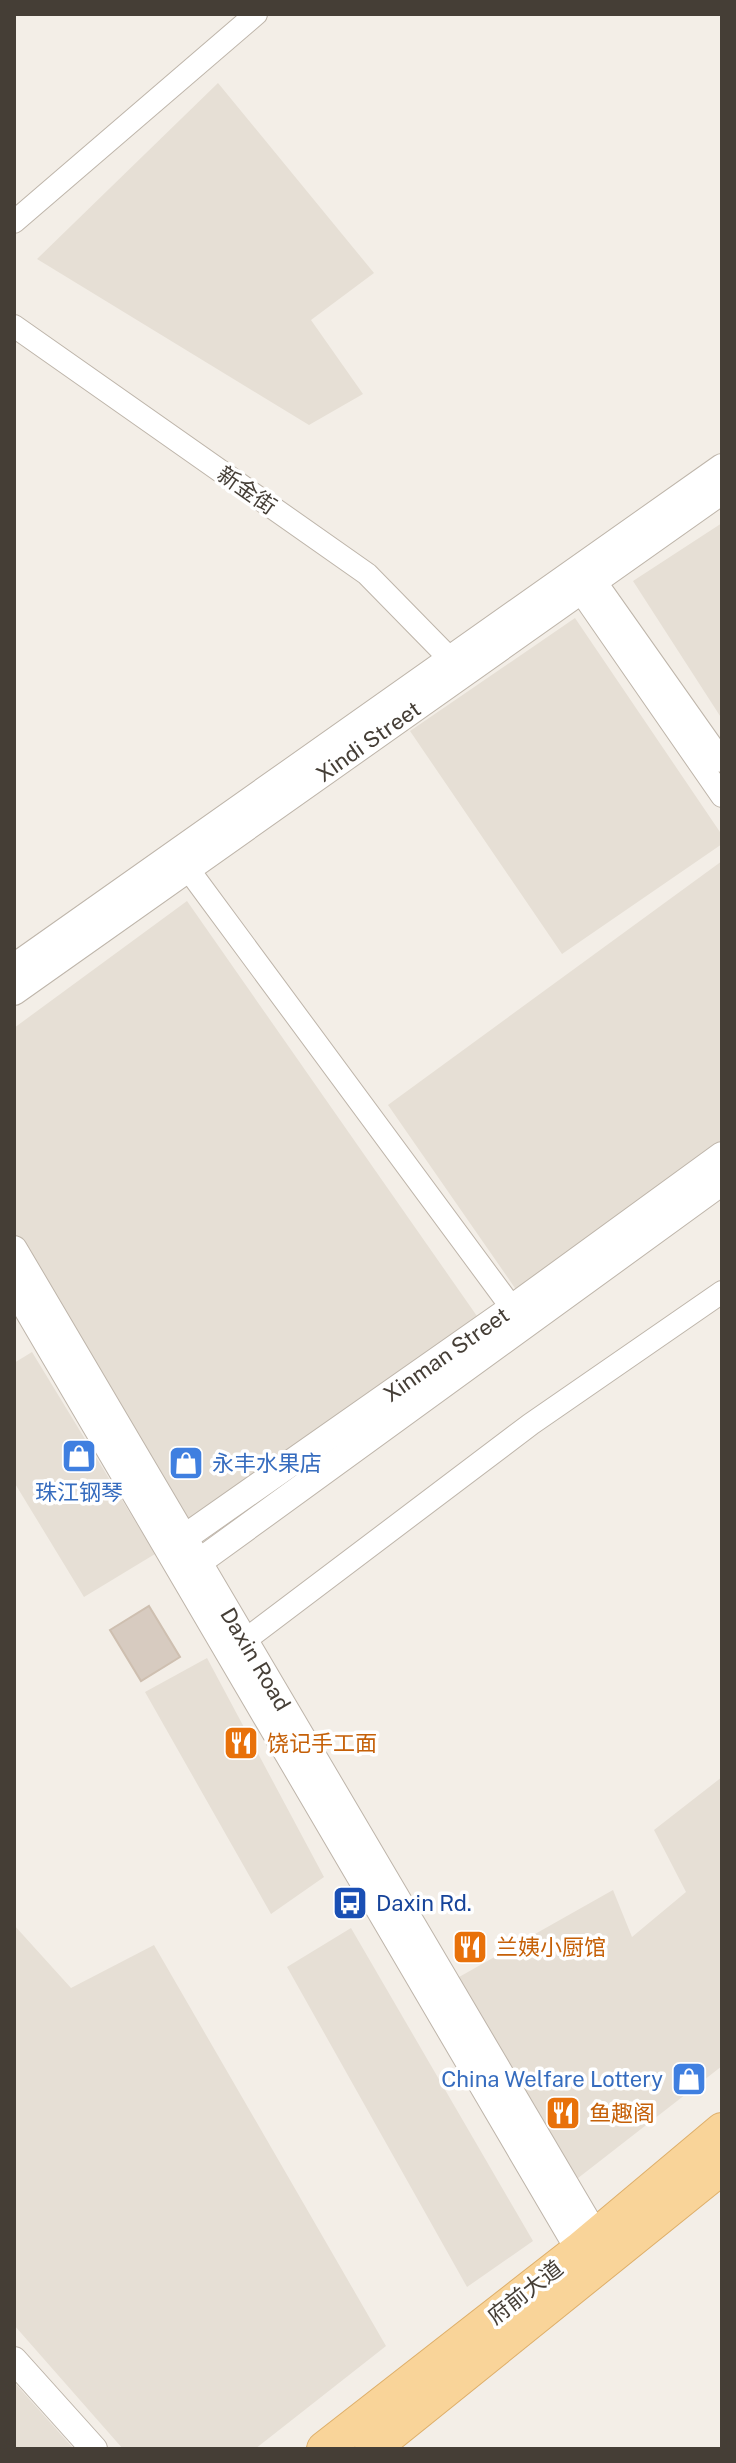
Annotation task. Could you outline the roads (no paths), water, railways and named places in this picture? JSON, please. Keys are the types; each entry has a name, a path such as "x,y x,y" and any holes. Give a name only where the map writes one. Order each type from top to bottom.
{"main road":[{"name":"府前大道","path":"324,2449 587,2243 722,2130"},
{"name":"府前大道","path":"372,2449 722,2167"}],"street":[{"path":"14,222 256,14"},
{"name":"新金街","path":"14,326 367,574 464,673"},
{"name":"Xindi Street","path":"14,967 722,467"},
{"name":"Xindi Street","path":"14,992 722,491"},
{"path":"588,586 722,761"},
{"path":"588,586 722,796"},
{"path":"188,869 512,1308"},
{"name":"Xinman Street","path":"169,1549 512,1308 722,1155"},
{"name":"Xinman Street","path":"199,1562 722,1182"},
{"name":"Daxin Road","path":"14,1249 199,1562 587,2243"},
{"name":"Daxin Road","path":"14,1287 587,2243"},
{"path":"230,1652 531,1424 722,1292"},
{"path":"14,2360 94,2449"}],"place":[{"name":"珠江钢琴","path":"79,1456"},
{"name":"永丰水果店","path":"186,1463"},
{"name":"饶记手工面","path":"241,1743"},
{"name":"Daxin Rd.","path":"350,1903"},
{"name":"兰姨小厨馆","path":"470,1947"},
{"name":"China Welfare Lottery","path":"689,2079"},
{"name":"鱼趣阁","path":"563,2113"}]}
